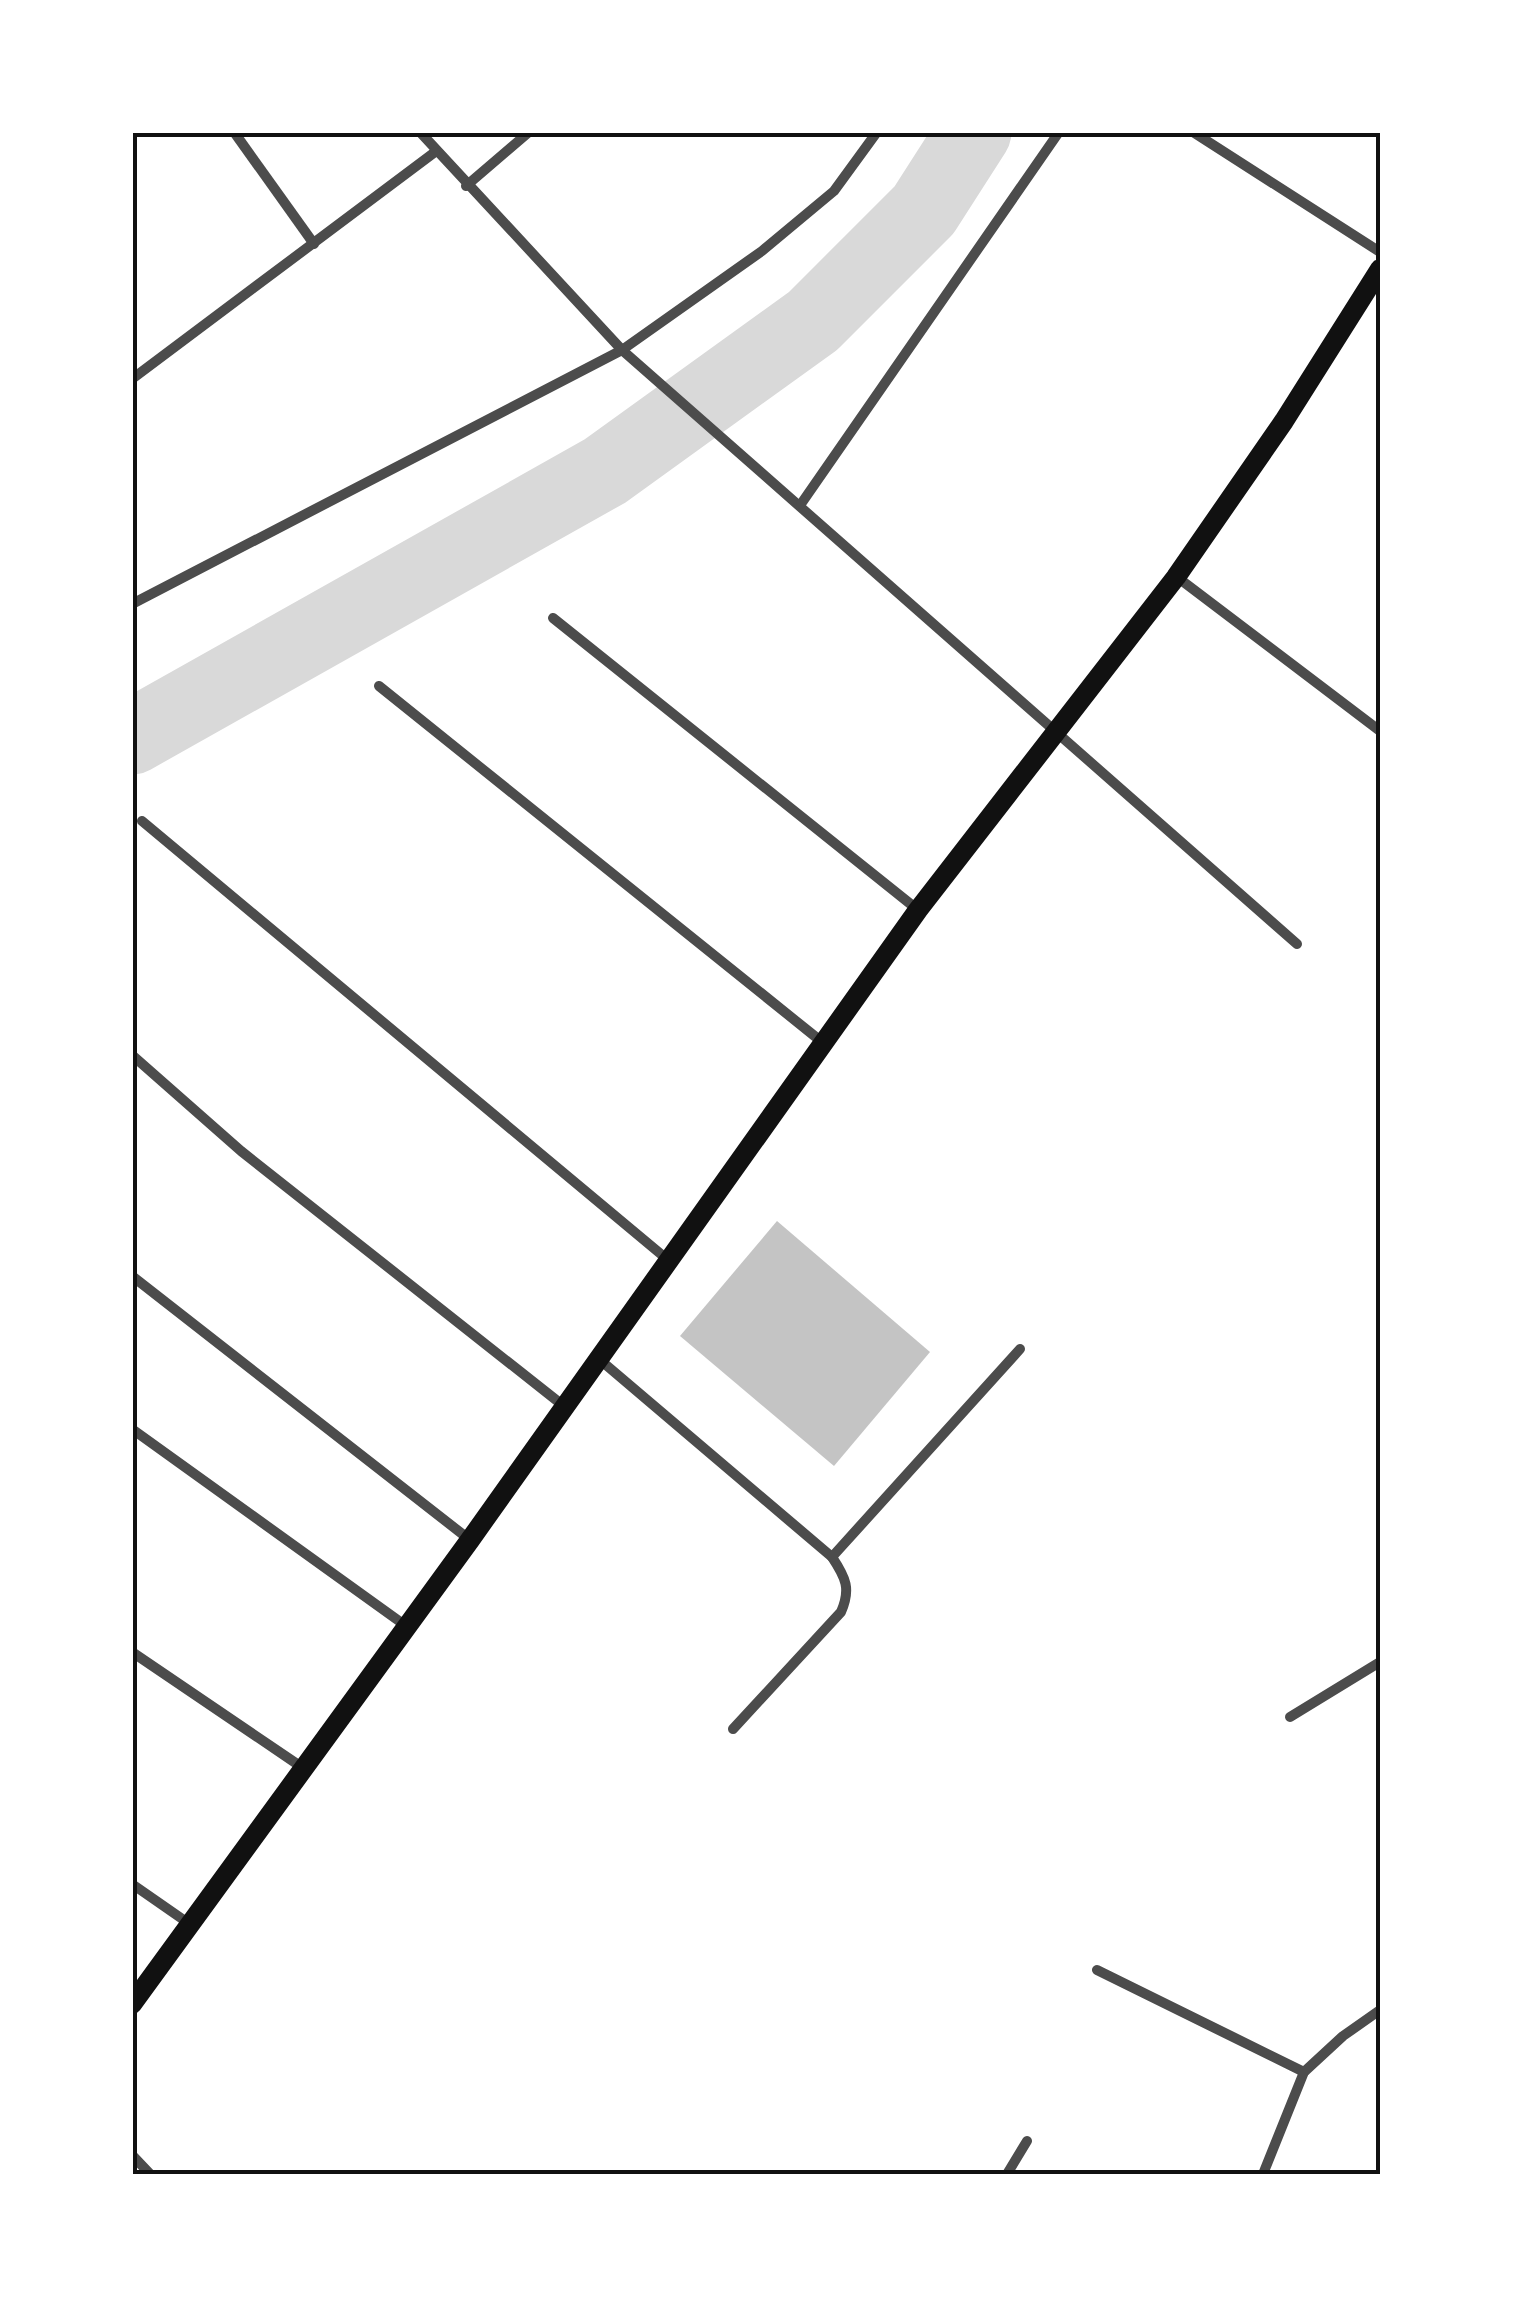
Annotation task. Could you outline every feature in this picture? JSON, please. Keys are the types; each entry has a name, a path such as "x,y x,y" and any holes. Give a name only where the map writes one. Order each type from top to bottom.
{"main road":[{"path":"132,2004 566,1408 918,910 1052,732 1176,577 1284,421 1380,269"}],"street":[{"path":"234,132 314,244"},
{"path":"420,132 622,350 1297,944"},
{"path":"466,186 529,132"},
{"path":"132,604 622,350 762,250 834,191 877,132"},
{"path":"801,504 1059,132"},
{"path":"1193,132 1380,252"},
{"path":"132,379 436,152"},
{"path":"1176,577 1380,731"},
{"path":"553,618 918,910"},
{"path":"379,686 822,1042"},
{"path":"142,821 668,1260"},
{"path":"132,1056 241,1151 566,1408"},
{"path":"132,1276 470,1540"},
{"path":"832,1558 1020,1349"},
{"path":"600,1359 832,1558 845,1577 848,1595 841,1612 733,1729"},
{"path":"132,1429 406,1626"},
{"path":"132,1652 304,1768"},
{"path":"1290,1717 1380,1662"},
{"path":"132,1884 192,1924"},
{"path":"1097,1970 1304,2072"},
{"path":"1263,2174 1304,2072 1343,2036 1380,2010"},
{"path":"1008,2174 1027,2141"},
{"path":"132,2155 150,2174"}],"building":[{"path":"777,1221 930,1352 834,1466 680,1336"}],"waterway":[{"path":"132,737 605,471 813,321 924,210 974,132"}]}
